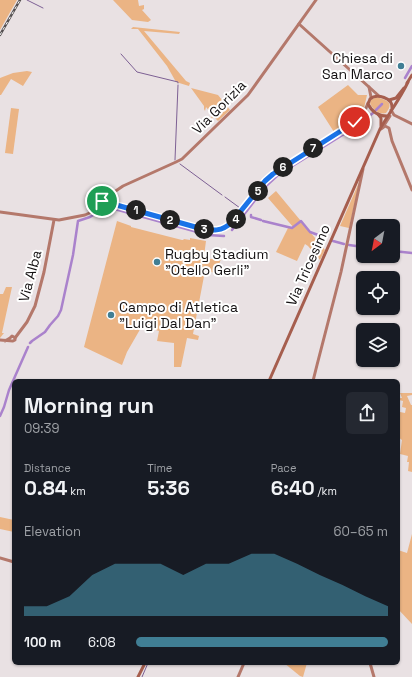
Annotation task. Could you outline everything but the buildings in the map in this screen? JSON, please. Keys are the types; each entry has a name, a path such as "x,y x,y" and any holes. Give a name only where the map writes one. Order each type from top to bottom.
{"main road":[{"path":"391,109 412,75"},
{"path":"389,100 392,104 389,116 378,114 372,110 368,103 371,97 379,96 389,100 395,99 402,93"},
{"path":"378,114 381,121 381,128"},
{"name":"Via Tricesimo","path":"270,379 381,128 389,116"},
{"path":"138,677 144,665"}],"street":[{"name":"Via Gorizia","path":"104,203 121,188 182,159 248,95 316,0"},
{"path":"299,24 379,96"},
{"path":"369,87 371,97"},
{"path":"0,212 62,220 84,215 104,203 117,205 199,228 215,230 222,229 237,217 265,181 273,174 355,122 364,113 368,103"},
{"path":"391,109 393,114 412,124"},
{"path":"364,113 372,110"},
{"path":"389,116 397,116"},
{"path":"381,128 387,126 389,128 391,139 412,190"},
{"path":"314,379 340,275 364,167"},
{"name":"Via Alba","path":"0,340 5,341 18,334 27,322 35,306 44,272 54,220"},
{"path":"0,558 12,561"},
{"path":"238,677 243,665"},
{"path":"371,665 374,677"}],"shaded area":[{"path":"0,0 17,0 0,30"},
{"path":"113,0 138,0 139,6 144,5 144,9 142,10 151,20 148,22 132,20"},
{"path":"133,27 180,32 179,34 144,31 186,81 190,83 189,86 176,82 167,66 138,29 131,29"},
{"path":"27,71 32,72 23,86 11,79 0,95 0,78 13,73"},
{"path":"348,85 358,95 367,95 364,108 359,116 334,132 318,107"},
{"path":"191,88 218,95 230,110 218,121 214,117 211,119 212,114 206,107 205,111 204,106"},
{"path":"376,97 388,102 390,106 386,113 378,112 371,105 371,100"},
{"path":"11,108 19,109 13,154 5,153"},
{"path":"360,180 349,228 340,226"},
{"path":"276,191 325,250 320,260 305,244 297,261 276,252 288,228 294,228 268,198"},
{"path":"117,221 131,227 182,240 190,240 190,238 206,241 204,256 212,259 213,254 222,256 216,273 205,271 193,334 199,336 198,340 187,338 181,367 174,367 174,343 157,341 159,331 142,326 127,352 122,365 84,347"},
{"path":"6,287 12,287 2,333 4,333 0,338 0,294 3,294"},
{"path":"400,393 412,393 412,395 407,396 412,405 412,472 408,471 408,456 400,454 402,440 400,438 400,412 405,413 406,408 402,407 403,401 400,400 400,398 402,398"},
{"path":"0,517 12,520 12,532 0,529"},
{"path":"412,534 412,624 400,611 400,551 407,553"},
{"path":"286,665 306,665 303,677"}],"waterway":[{"path":"27,0 43,8"},
{"path":"121,54 137,72 178,83"},
{"path":"405,78 412,66"},
{"path":"175,160 178,85"},
{"path":"376,110 382,104"},
{"path":"232,230 266,186 278,175 357,126 373,113"},
{"path":"180,164 222,195"},
{"path":"225,197 240,208"},
{"path":"30,343 45,332 61,310 73,255 78,221 90,217 103,209 111,208 208,235 224,236"},
{"path":"251,215 251,217 261,220"},
{"path":"263,221 292,228 301,221 310,232 321,236"},
{"path":"333,241 344,244"},
{"path":"349,245 356,246"},
{"path":"400,252 412,253"},
{"path":"14,379 28,347"},
{"path":"0,416 12,383"},
{"path":"142,677 147,665"}],"railway":[{"path":"0,35 20,0"}],"place":[{"name":"Chiesa di San Marco","path":"401,66"},
{"name":"Rugby Stadium \"Otello Gerli\"","path":"157,262"},
{"name":"Campo di Atletica \"Luigi Dal Dan\"","path":"111,315"}],"route":[{"path":"102,201 207,230 222,229 237,217 265,181 273,174 355,122"}]}
